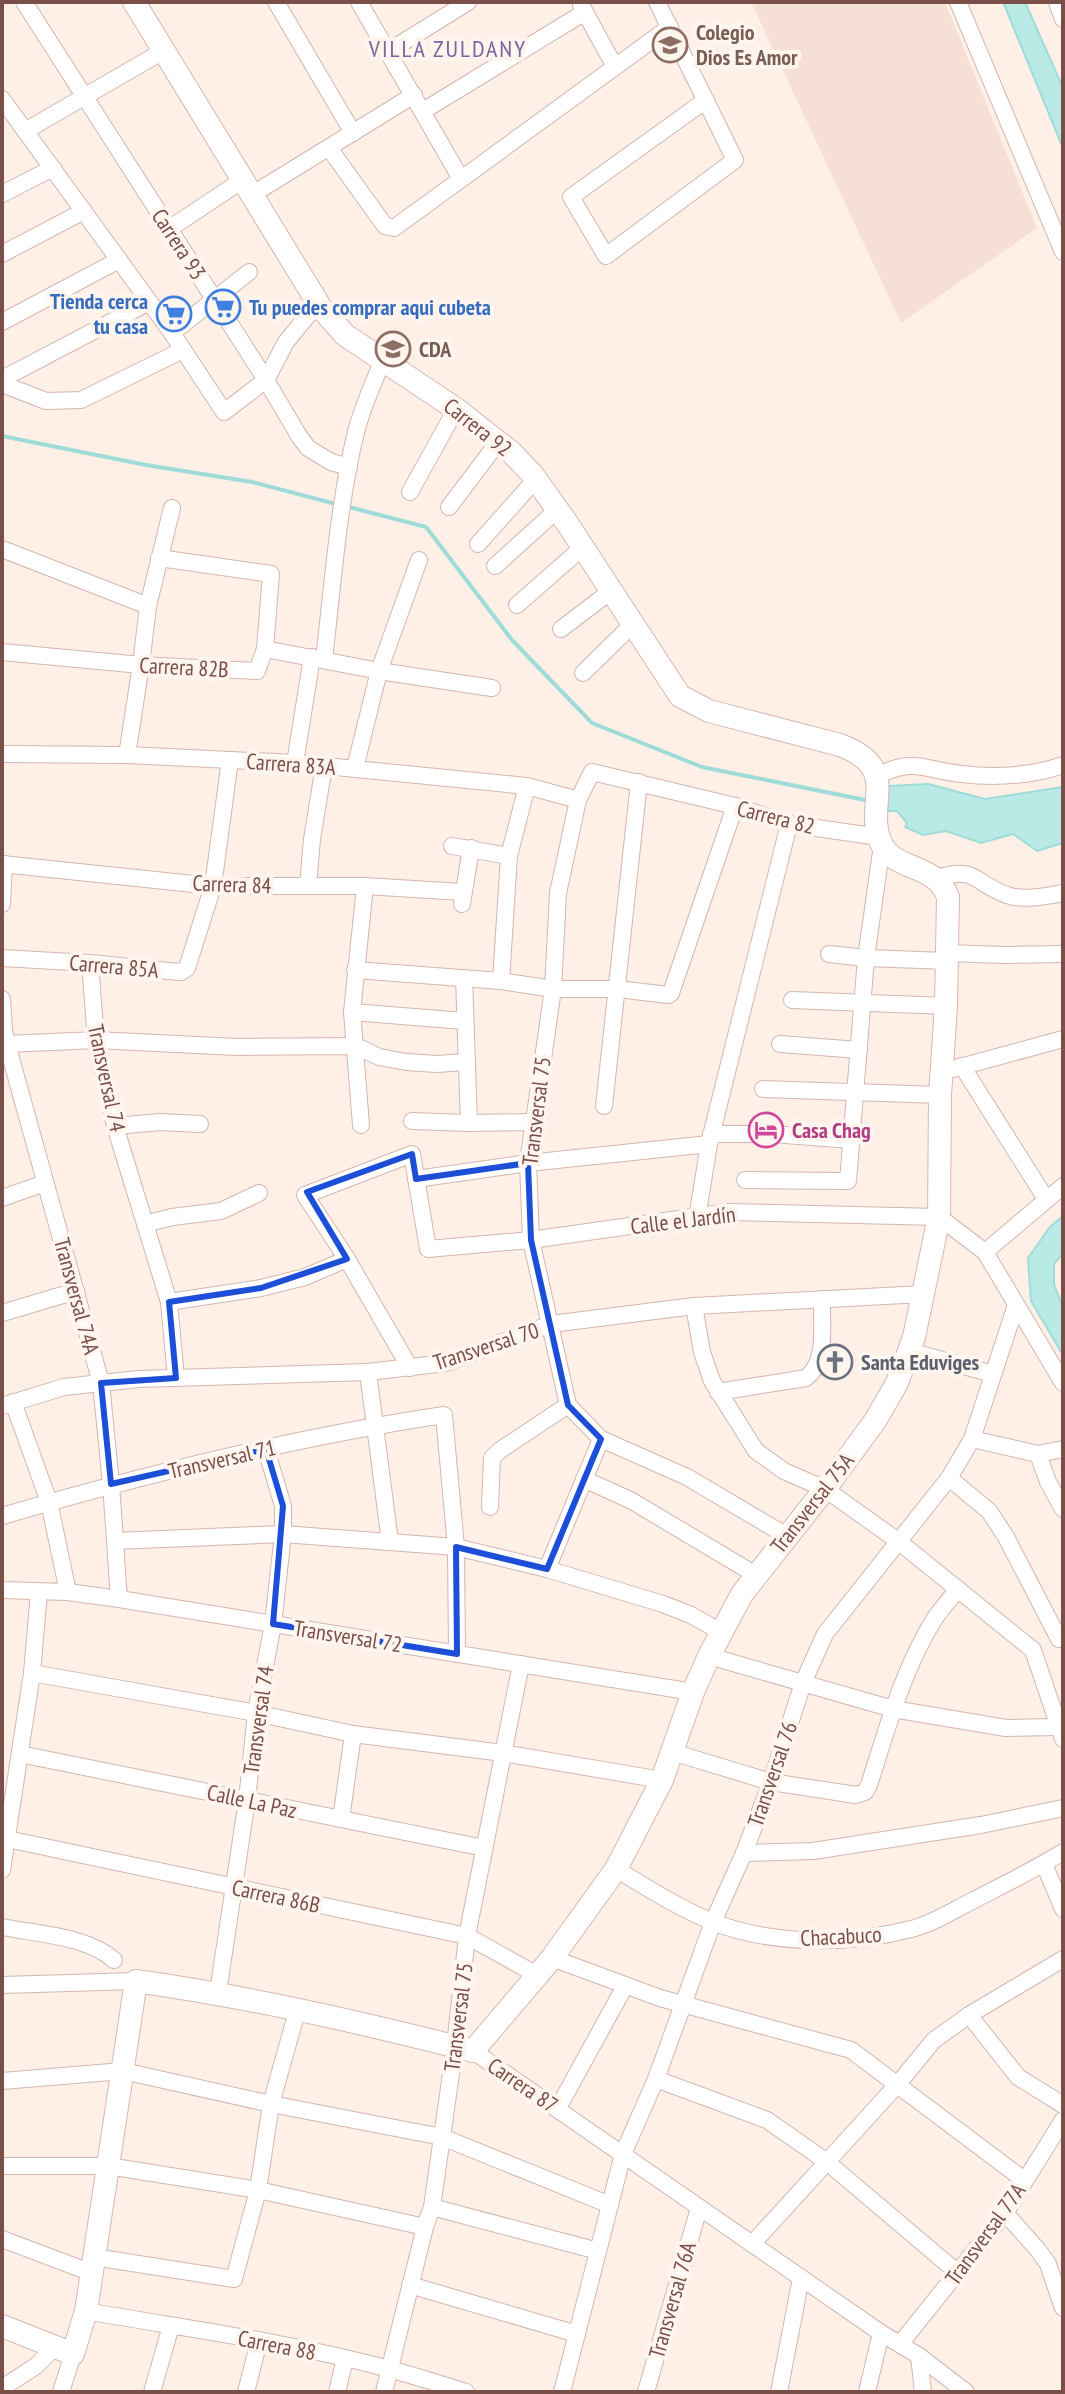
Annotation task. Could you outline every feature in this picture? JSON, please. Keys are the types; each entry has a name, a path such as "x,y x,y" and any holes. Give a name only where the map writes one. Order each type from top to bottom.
{"street":[{"name":"Carrera 93","path":"24,2 299,436 308,448 349,470"},
{"name":"Carrera 92","path":"134,2 321,308 345,335 499,441 536,479 680,696 709,711 855,751 865,758 877,779"},
{"path":"276,2 353,133"},
{"path":"359,2 461,179"},
{"path":"389,51 468,2"},
{"path":"657,2 670,27 706,100 735,160 606,256 571,197 706,100"},
{"path":"958,2 1063,252"},
{"path":"1057,2 1063,19"},
{"path":"423,111 582,7 615,67"},
{"path":"329,148 390,229 670,27"},
{"path":"2,129 22,126 84,96 165,50"},
{"path":"169,229 248,186 329,148 414,95"},
{"path":"2,99 172,333 224,412 266,380 286,342 309,314 321,308"},
{"path":"2,194 53,168"},
{"path":"2,254 84,211"},
{"path":"2,322 119,260"},
{"path":"172,333 249,272"},
{"path":"2,382 149,302"},
{"path":"2,382 46,401 81,400 183,350"},
{"path":"295,763 318,658 357,428 382,362"},
{"path":"410,492 456,409"},
{"path":"449,507 499,441"},
{"path":"478,544 536,479"},
{"path":"127,755 148,606 172,508"},
{"path":"495,566 558,509"},
{"path":"517,605 583,547"},
{"path":"2,549 148,606"},
{"path":"159,558 271,574 265,649 492,688"},
{"path":"355,768 379,671 419,560"},
{"path":"561,629 611,591"},
{"path":"583,673 633,624"},
{"name":"Carrera 82B","path":"2,652 141,665 257,671 265,649"},
{"name":"Carrera 83A","path":"2,754 127,755 295,763 527,786 578,800"},
{"path":"213,886 230,760"},
{"path":"745,1180 848,1181 879,835 877,779 891,768 911,764 962,774 999,776 1050,770 1063,765"},
{"path":"308,886 324,766"},
{"name":"Carrera 82","path":"592,772 735,806 789,824 879,835 892,855 941,882"},
{"name":"Transversal 75","path":"568,1405 531,1240 528,1163 553,989 558,893 578,800 592,772"},
{"path":"604,1106 639,782"},
{"path":"501,981 509,856 527,786"},
{"path":"355,970 501,981 553,989 618,989 668,995 735,806"},
{"path":"697,1218 710,1139 789,824"},
{"path":"452,846 509,856"},
{"name":"Carrera 84","path":"3,864 213,886 365,886 462,898 471,848"},
{"path":"2,904 3,864"},
{"path":"941,882 952,873 966,873 1009,896 1063,893"},
{"name":"Transversal 75A","path":"464,2048 544,1966 616,1869 662,1780 693,1692 721,1632 756,1575 875,1421 897,1383 909,1351 939,1217 940,1095 952,1069 946,1006 948,897 941,882"},
{"name":"Carrera 85A","path":"2,958 181,972 187,968 213,886"},
{"path":"361,1125 352,1012 365,886"},
{"path":"829,954 866,958 1063,954"},
{"name":"Transversal 74","path":"90,963 96,1040 115,1126 169,1302 176,1378"},
{"path":"464,978 469,1123"},
{"name":"Transversal 74A","path":"2,999 4,1035 101,1383 119,1599"},
{"path":"792,1000 946,1006"},
{"path":"352,1012 464,1021"},
{"path":"4,1035 237,1047 356,1046 379,1057 406,1062 466,1062"},
{"path":"1046,1199 952,1069 1063,1039"},
{"path":"780,1044 859,1050"},
{"path":"763,1089 940,1095"},
{"path":"412,1121 533,1122"},
{"path":"115,1126 160,1122 200,1124"},
{"path":"410,1368 347,1259 306,1199 307,1192 412,1154 416,1179 710,1139 772,1134 852,1140"},
{"name":"Calle el Jardín","path":"416,1179 428,1249 531,1240 728,1212 939,1217"},
{"path":"2,1198 45,1183"},
{"path":"985,1252 1063,1186"},
{"path":"145,1224 221,1211 259,1193"},
{"path":"939,1217 985,1252 1063,1383"},
{"path":"169,1302 261,1288 305,1277 347,1259"},
{"path":"2,1313 76,1291"},
{"name":"Transversal 70","path":"7,1404 64,1387 101,1383 368,1372 446,1363 551,1324 694,1306 923,1294"},
{"path":"718,1392 806,1378 813,1373 820,1362 822,1299"},
{"name":"Transversal 76","path":"562,2392 623,2154 656,2079 713,1922 744,1853 803,1683 825,1634 949,1478 972,1439 1016,1305"},
{"path":"694,1306 705,1363 718,1392 756,1451 784,1471 825,1489 898,1541 1033,1650 1060,1733 1006,1728 893,1709 709,1656"},
{"path":"909,1351 993,1374"},
{"path":"368,1372 390,1542"},
{"path":"7,1404 49,1502 68,1592"},
{"path":"490,1507 492,1458 568,1405 601,1439 687,1477 787,1536"},
{"name":"Transversal 71","path":"2,1516 111,1484 375,1425 444,1415 456,1547"},
{"path":"547,1569 601,1439"},
{"path":"972,1439 1038,1454 1063,1449"},
{"name":"Transversal 74","path":"218,1992 247,1800 256,1713 273,1624 283,1534 283,1506 266,1449"},
{"path":"1038,1454 1048,1482 1063,1509"},
{"path":"949,1478 989,1511 1061,1638 1033,1650"},
{"path":"584,1479 632,1501 756,1575"},
{"path":"115,1541 283,1534 456,1547 547,1569 663,1604 721,1632"},
{"path":"456,1547 457,1654"},
{"path":"672,1752 771,1782 862,1794 869,1785 893,1709 919,1647 936,1616 958,1589"},
{"name":"Transversal 72","path":"2,1590 68,1592 119,1599 693,1692"},
{"path":"2,1870 32,1673 39,1592"},
{"name":"Transversal 75","path":"384,2392 432,2207 442,2137 464,2048 467,1936 521,1664"},
{"path":"32,1673 256,1713 353,1734 503,1753 662,1780"},
{"path":"341,1819 353,1734"},
{"name":"Calle La Paz","path":"20,1754 484,1848"},
{"path":"744,1853 813,1851 981,1825 1063,1808"},
{"name":"Carrera 86B","path":"7,1839 467,1936 544,1966 851,2050 1024,2180"},
{"name":"Chacabuco","path":"616,1869 713,1922 769,1938 812,1940 912,1929 934,1921 1063,1852"},
{"path":"1044,1864 1063,1909"},
{"path":"2,1927 85,1943 114,1960"},
{"path":"752,2244 934,2040 969,2015 1063,1959"},
{"path":"61,2392 64,2351 86,2311 136,1981"},
{"name":"Carrera 87","path":"2,1985 136,1981 218,1992 464,2048 558,2108 699,2208 919,2356 966,2392"},
{"path":"558,2108 625,1986"},
{"path":"2,2239 93,2265 234,2279 258,2190 271,2104 298,2008"},
{"path":"969,2015 1018,2077 1063,2105"},
{"path":"2,2081 123,2071 442,2137 610,2205"},
{"path":"656,2079 767,2120 827,2162 958,2273"},
{"name":"Transversal 77A","path":"900,2344 1005,2213 1063,2120"},
{"path":"2,2166 108,2166 258,2190 425,2227"},
{"path":"432,2207 598,2251"},
{"name":"Transversal 76A","path":"646,2392 699,2208"},
{"path":"1005,2213 1048,2264 1063,2308"},
{"path":"779,2392 801,2278"},
{"path":"410,2285 577,2334"},
{"name":"Carrera 88","path":"86,2311 345,2359 466,2392"},
{"path":"2,2326 64,2351"},
{"path":"152,2392 171,2326"},
{"path":"867,2392 881,2333"},
{"path":"246,2392 259,2341"},
{"path":"2,2388 64,2351"},
{"path":"919,2356 923,2392"},
{"path":"337,2392 345,2359"}],"highlighted area":[{"path":"412,1154 416,1179 528,1163 531,1240 568,1405 601,1439 547,1569 456,1547 457,1654 273,1624 283,1506 266,1449 111,1484 101,1383 176,1378 169,1302 261,1288 347,1259 307,1192"}],"shaded area":[{"path":"751,2 945,2 1037,228 901,323"}],"water":[{"path":"1003,2 1025,2 1063,88 1063,148"},
{"path":"928,784 985,799 1063,787 1063,843 1037,851 1013,834 981,843 946,831 923,835 905,827 907,823 897,811 887,811 889,786"},
{"path":"1063,1216 1063,1253 1054,1264 1054,1284 1063,1307 1063,1355 1031,1301 1028,1258 1050,1227"}],"waterway":[{"path":"2,436 146,465 252,482 336,504"},
{"path":"345,506 426,527 512,640 592,723 702,767 870,801"}],"place":[{"name":"Colegio Dios Es Amor","path":"670,45"},
{"name":"Tu puedes comprar aqui cubeta","path":"223,307"},
{"name":"Tienda cerca tu casa","path":"174,314"},
{"name":"CDA","path":"393,349"},
{"name":"Casa Chag","path":"766,1130"},
{"name":"Santa Eduviges","path":"835,1362"}],"district":[{"name":"VILLA ZULDANY","path":"448,49"}]}
